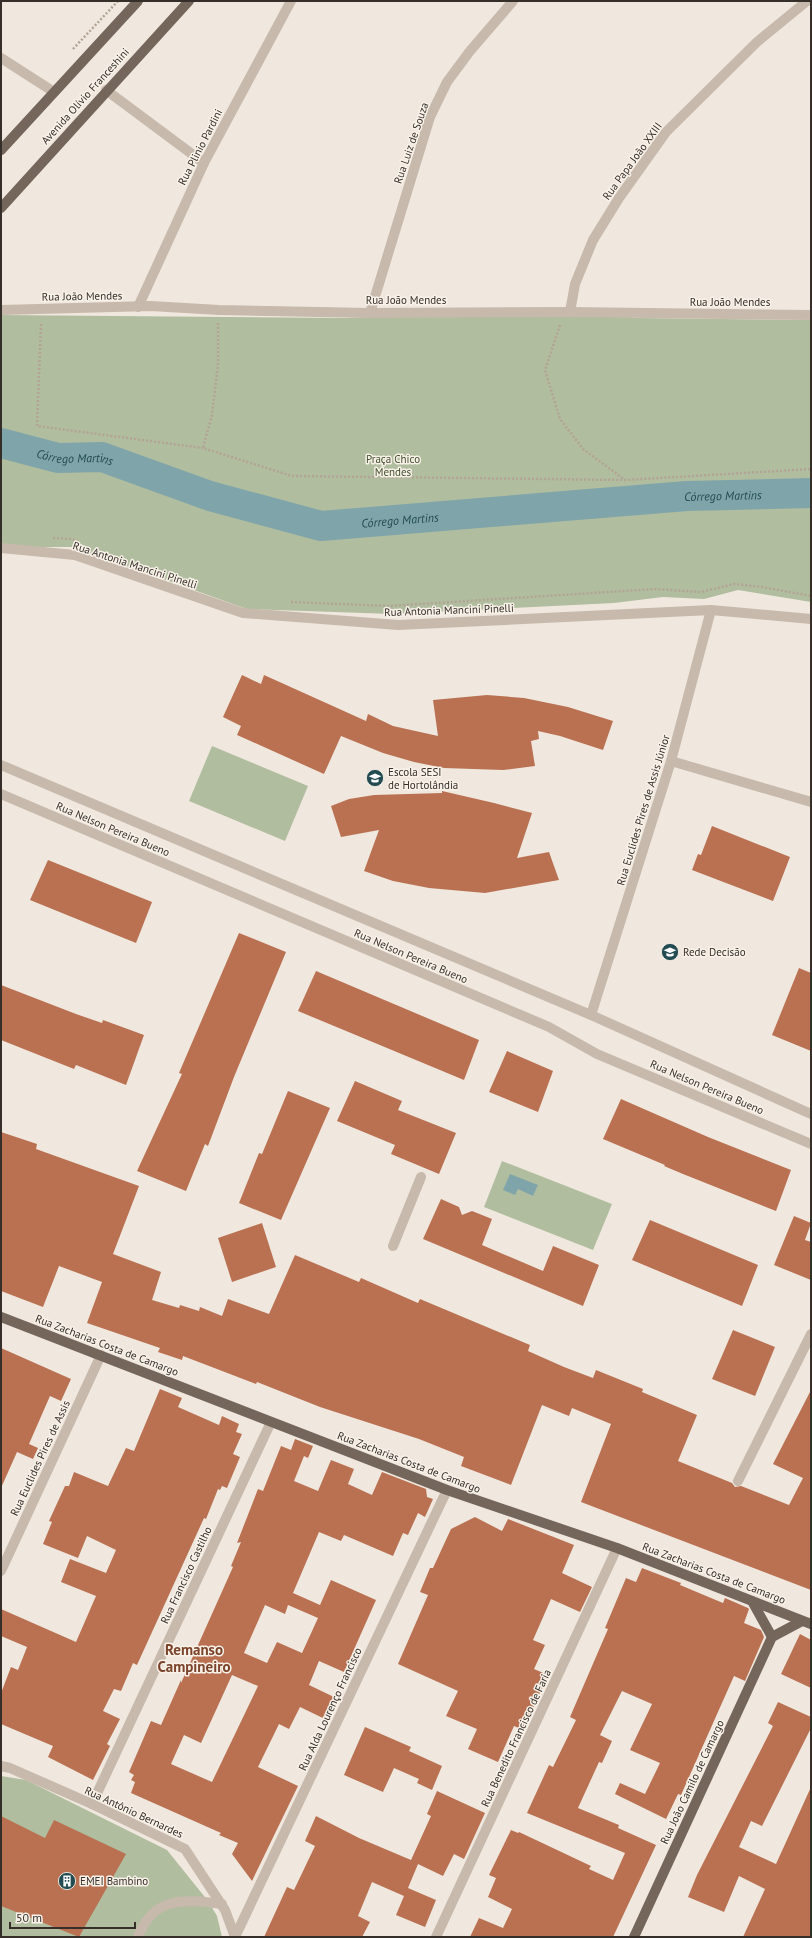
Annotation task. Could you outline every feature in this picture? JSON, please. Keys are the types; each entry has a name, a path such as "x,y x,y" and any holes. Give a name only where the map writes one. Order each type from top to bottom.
{"main road":[{"path":"1,150 138,1"},
{"name":"Avenida Olívio Franceshini","path":"1,208 106,90 189,1"},
{"name":"Rua Zacharias Costa de Camargo","path":"1,1317 447,1490 617,1548 807,1622"},
{"path":"752,1601 772,1638 807,1622"},
{"name":"Rua João Camilo de Camargo","path":"634,1937 772,1638"}],"street":[{"name":"Rua Plinio Pardini","path":"138,307 204,162 291,1"},
{"name":"Rua Luiz de Souza","path":"370,313 430,117 447,82 470,51 513,1"},
{"name":"Rua Papa João XXIII","path":"570,312 575,284 593,240 619,198 666,132 757,42 807,1"},
{"path":"1,58 54,92"},
{"path":"106,90 204,162"},
{"name":"Rua João Mendes","path":"1,310 151,306 219,310 370,313 570,312 811,315"},
{"name":"Rua Antonia Mancini Pinelli","path":"1,548 75,555 243,613 398,625 711,610 811,619"},
{"name":"Rua Euclides Pires de Assis Júnior","path":"592,1015 671,761 711,610"},
{"path":"671,761 811,802"},
{"name":"Rua Nelson Pereira Bueno","path":"1,765 592,1015 811,1114"},
{"name":"Rua Nelson Pereira Bueno","path":"1,794 549,1027 597,1054 811,1144"},
{"path":"393,1246 421,1177"},
{"path":"738,1481 811,1334"},
{"name":"Rua Euclides Pires de Assis","path":"1,1570 101,1355"},
{"name":"Rua Francisco Castilho","path":"92,1804 271,1422"},
{"name":"Rua Alda Lourenço Francisco","path":"235,1937 447,1490"},
{"name":"Rua Benedito Francisco de Faria","path":"436,1937 617,1548"},
{"name":"Rua Antônio Bernardes","path":"4,1768 92,1804 185,1849 222,1904 235,1937"},
{"path":"138,1937 141,1927 158,1908 177,1901 193,1900 222,1904"}],"path":[{"path":"203,448 212,415 217,372 219,310"},
{"path":"570,312 561,321 545,370 560,419 583,449 625,480"},
{"path":"41,324 37,426 203,448 292,476 625,480 811,469"},
{"path":"49,538 79,541"},
{"path":"286,602 389,606 655,589 701,592 734,584 762,587 811,596"}],"green space":[{"name":"Praça Chico Mendes","path":"570,312 638,318 811,320 811,602 738,590 704,599 663,597 614,603 392,614 247,609 73,547 23,547 1,544 1,315 345,318"},
{"path":"212,746 308,786 285,841 189,801"},
{"path":"502,1161 612,1204 593,1250 484,1207"},
{"path":"1,1776 26,1780 167,1850 208,1901 217,1916 222,1937 1,1937"}],"water":[{"path":"510,1174 538,1185 533,1196 518,1189 515,1195 503,1190"}],"building":[{"path":"242,675 261,684 264,675 366,721 368,714 393,726 438,736 433,700 487,695 524,698 568,707 613,721 603,750 560,736 538,731 539,739 531,741 535,766 503,770 444,768 414,762 383,753 341,736 324,774 237,735 241,726 223,717"},
{"path":"442,791 532,813 517,858 549,852 559,880 485,893 429,888 393,881 364,871 379,830 341,837 331,806 349,799 374,795 442,793"},
{"path":"712,826 790,857 773,901 692,870 698,854 701,855"},
{"path":"48,860 152,902 136,943 30,900"},
{"path":"239,933 286,952 234,1077 208,1146 205,1144 186,1191 137,1171 182,1074 179,1073"},
{"path":"799,968 811,973 811,1051 772,1035"},
{"path":"316,971 479,1040 464,1080 298,1011"},
{"path":"1,985 76,1014 102,1023 103,1020 144,1035 126,1085 76,1065 74,1069 1,1040"},
{"path":"507,1051 553,1071 538,1112 489,1092"},
{"path":"355,1081 402,1101 398,1110 456,1133 439,1174 391,1154 395,1145 337,1121"},
{"path":"288,1091 330,1108 281,1220 239,1203 259,1153 262,1154"},
{"path":"621,1099 708,1137 791,1170 776,1211 683,1174 603,1139"},
{"path":"1,1132 37,1144 36,1149 139,1186 113,1254 161,1272 152,1300 179,1308 180,1305 199,1311 200,1307 222,1316 228,1299 269,1314 295,1255 359,1282 361,1278 418,1303 420,1299 530,1345 528,1351 564,1367 593,1378 596,1370 643,1389 642,1392 697,1415 678,1461 732,1483 735,1487 741,1486 789,1505 803,1478 773,1464 811,1390 811,1590 581,1502 611,1424 572,1408 569,1416 542,1405 511,1485 461,1466 464,1457 419,1439 320,1407 257,1382 256,1384 183,1356 182,1360 158,1352 160,1348 87,1323 102,1282 59,1266 43,1307 1,1291"},
{"path":"441,1199 459,1207 462,1215 472,1211 492,1219 482,1245 543,1271 553,1246 599,1265 583,1306 423,1239"},
{"path":"794,1216 811,1223 805,1240 811,1242 811,1280 774,1265"},
{"path":"650,1220 758,1265 742,1306 632,1260"},
{"path":"262,1223 276,1267 232,1282 218,1238"},
{"path":"733,1330 775,1347 755,1396 712,1379"},
{"path":"1,1348 71,1379 61,1401 50,1396 29,1444 38,1448 33,1459 17,1452 1,1488"},
{"path":"160,1389 182,1398 178,1407 219,1425 222,1416 239,1424 236,1432 242,1434 233,1454 240,1457 227,1488 222,1486 220,1490 218,1489 206,1519 204,1518 137,1665 133,1663 121,1691 114,1689 103,1711 120,1719 107,1744 110,1746 93,1780 48,1757 53,1746 1,1724 1,1693 11,1667 18,1670 27,1647 1,1636 1,1609 76,1642 96,1596 61,1582 70,1559 106,1573 116,1550 87,1536 78,1558 43,1544 52,1522 49,1521 65,1486 69,1486 74,1472 108,1486 126,1448 134,1451"},
{"path":"295,1439 313,1446 308,1458 304,1456 294,1481 318,1491 331,1460 354,1469 348,1484 372,1495 382,1472 426,1489 427,1497 433,1499 425,1517 418,1513 408,1535 403,1533 393,1556 344,1535 341,1541 319,1532 293,1593 320,1605 331,1580 376,1600 344,1672 319,1661 309,1685 336,1698 325,1719 300,1707 289,1729 279,1724 258,1767 298,1786 252,1881 232,1854 238,1843 219,1835 221,1833 131,1793 135,1782 131,1780 134,1775 129,1772 151,1721 161,1725 181,1680 181,1683 233,1567 231,1566 241,1542 237,1543 258,1489 263,1491 281,1446 291,1450","holes":["265,1605 285,1614 288,1605 318,1618 302,1653 277,1642 267,1663 244,1653","232,1675 258,1686 212,1782 171,1764 184,1735 201,1743"]},
{"path":"475,1517 502,1531 508,1519 574,1545 562,1573 592,1587 580,1612 551,1599 533,1640 545,1645 534,1669 548,1675 523,1730 514,1726 498,1762 468,1749 477,1729 446,1716 458,1691 398,1664 428,1595 420,1592 430,1568 433,1568 451,1529"},
{"path":"642,1568 681,1583 680,1585 723,1603 725,1598 749,1609 744,1623 761,1630 764,1637 745,1681 734,1676 681,1795 678,1794 666,1819 615,1794 620,1783 645,1794 660,1763 630,1750 652,1704 622,1691 600,1735 612,1741 602,1763 599,1762 578,1808 619,1825 618,1828 656,1845 613,1937 470,1937 479,1918 503,1928 512,1909 488,1897 496,1878 489,1875 511,1830 518,1833 519,1832 591,1866 589,1869 613,1880 625,1853 527,1813 549,1765 553,1767 576,1720 570,1717 608,1629 605,1628 626,1578 636,1582"},
{"path":"800,1634 811,1640 811,1688 781,1674"},
{"path":"778,1702 811,1717 811,1728 762,1826 751,1821 739,1847 776,1864 811,1787 811,1937 743,1937 765,1889 739,1876 724,1912 688,1897 697,1875 773,1726 768,1723"},
{"path":"365,1727 411,1747 409,1751 442,1766 432,1790 417,1783 419,1779 394,1768 383,1792 344,1775"},
{"path":"437,1791 485,1813 464,1859 454,1854 443,1876 418,1864 408,1888 436,1900 425,1927 396,1915 404,1896 372,1882 358,1916 370,1922 362,1937 264,1937 287,1887 294,1890 315,1846 305,1841 316,1816 359,1838 411,1860 431,1816 427,1814"},
{"name":"EMEI Bambino","path":"1,1816 45,1838 54,1820 126,1854 79,1937 1,1906"}],"waterway":[{"name":"Córrego Martins","path":"1,443 58,458 102,457 210,496 321,526 687,496 811,493"}],"place":[{"name":"Escola SESI de Hortolândia","path":"375,778"},
{"name":"Rede Decisão","path":"670,952"},
{"name":"EMEI Bambino","path":"67,1881"}],"district":[{"name":"Remanso Campineiro","path":"194,1658"}]}
